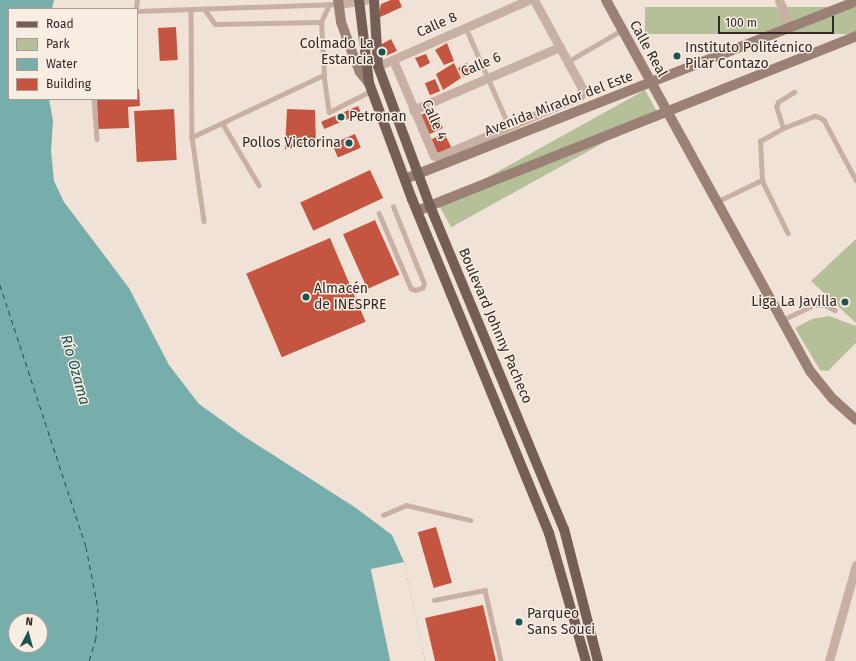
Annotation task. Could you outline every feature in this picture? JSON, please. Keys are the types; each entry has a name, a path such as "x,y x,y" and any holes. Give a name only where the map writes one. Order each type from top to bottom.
{"main road":[{"name":"Boulevard Johnny Pacheco","path":"374,0 378,66 430,206 569,543 598,661"},
{"name":"Boulevard Johnny Pacheco","path":"361,1 371,87 417,211 553,546 586,661"}],"street":[{"name":"Calle 8","path":"378,66 528,0"},
{"path":"534,0 560,47 569,60"},
{"name":"Calle Real","path":"606,0 781,321 810,371 833,399 856,420"},
{"path":"779,0 790,27"},
{"path":"361,1 335,3 360,72 371,87"},
{"name":"Avenida Mirador del Este","path":"405,179 856,1"},
{"path":"417,211 856,36"},
{"name":"Calle 6","path":"413,110 560,47"},
{"name":"Calle 4","path":"393,60 413,110 436,157 580,96 582,88 569,60"},
{"path":"829,661 856,565"}],"lane":[{"path":"138,10 205,10 335,3"},
{"path":"335,3 321,22 324,75 329,112 371,87"},
{"path":"191,9 192,137 204,221"},
{"path":"205,10 215,24 321,22"},
{"path":"466,28 510,126"},
{"path":"569,60 622,30"},
{"path":"192,137 223,124 324,75"},
{"path":"783,128 776,107 778,102 794,92"},
{"path":"94,100 97,139"},
{"path":"788,233 762,180 760,141 783,128 819,116 824,120 856,180"},
{"path":"223,124 259,185"},
{"path":"716,202 762,180"},
{"path":"379,213 411,288 415,290 422,288 424,284 393,207"},
{"path":"781,321 812,306 827,306 835,310"},
{"path":"383,515 406,505 470,520"},
{"path":"553,546 569,543"},
{"path":"434,600 485,590 501,661"}],"green space":[{"path":"645,7 856,7 856,34 645,34"},
{"path":"645,90 658,113 451,227 439,204"},
{"name":"Liga La Javilla","path":"856,239 856,323 811,281"},
{"path":"829,316 856,326 856,343 828,371 820,370 795,328 812,319"}],"water":[{"name":"Río Ozama","path":"0,0 54,0 52,8 8,8 8,100 49,100 53,121 51,151 54,181 64,202 129,288 169,365 199,404 245,437 356,508 392,535 404,562 425,661 0,661"}],"pier":[{"path":"404,562 425,661 390,661 371,569"}],"building":[{"path":"391,0 399,0 402,7 378,18 381,4"},
{"path":"176,27 178,60 160,61 158,28"},
{"path":"391,39 397,51 381,58 380,45"},
{"path":"447,43 454,61 444,65 435,50"},
{"path":"426,54 430,63 420,68 415,58"},
{"path":"454,63 461,78 443,90 436,74"},
{"path":"467,63 471,73 463,77 458,68"},
{"path":"435,79 440,91 430,95 425,83"},
{"path":"139,89 140,106 128,107 129,128 98,129 97,100 138,100"},
{"name":"Petronan","path":"358,106 361,113 324,129 321,122"},
{"path":"174,109 177,160 137,162 134,111"},
{"path":"287,109 315,110 316,145 285,149"},
{"path":"434,109 443,128 429,134 420,115"},
{"path":"444,133 451,147 437,155 430,140"},
{"path":"355,134 361,148 338,158 332,144"},
{"path":"370,170 383,198 313,231 300,203"},
{"path":"375,220 399,275 367,289 343,234"},
{"name":"Almacén de INESPRE","path":"330,238 366,322 282,357 246,274"},
{"path":"436,527 452,583 434,588 418,532"},
{"path":"483,605 496,661 435,661 425,618"}],"ferry route":[{"path":"0,285 86,547 98,608 96,638 89,661"}],"place":[{"name":"Colmado La Estancia","path":"382,52"},
{"name":"Instituto Politécnico Pilar Contazo","path":"677,56"},
{"name":"Petronan","path":"341,117"},
{"name":"Pollos Victorina","path":"349,143"},
{"name":"Almacén de INESPRE","path":"306,297"},
{"name":"Liga La Javilla","path":"845,302"},
{"name":"Parqueo Sans Souci","path":"519,622"}]}
